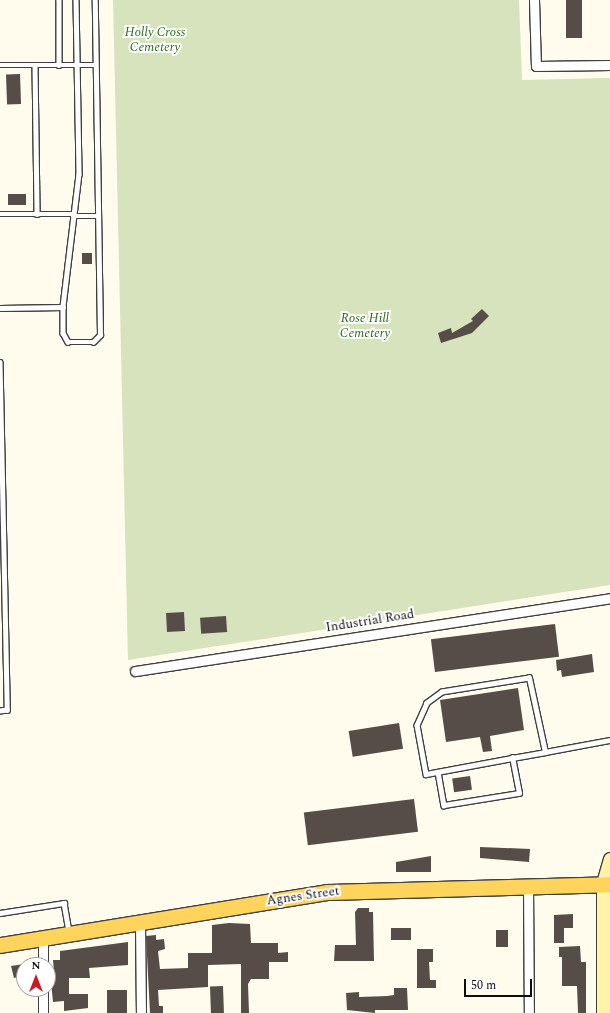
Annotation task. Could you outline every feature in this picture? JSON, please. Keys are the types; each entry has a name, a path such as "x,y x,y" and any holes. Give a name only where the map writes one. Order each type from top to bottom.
{"main road":[{"path":"603,1013 607,883 610,859"},
{"name":"Agnes Street","path":"0,945 327,892 528,884 607,883"}],"street":[{"path":"534,0 536,66 610,65"},
{"name":"Industrial Road","path":"135,671 610,598"},
{"path":"528,884 529,1013"},
{"path":"140,922 141,1013"},
{"path":"43,939 43,957"},
{"path":"43,997 43,1013"}],"lane":[{"path":"59,0 59,65"},
{"path":"76,0 79,174 63,307 63,333 68,342 97,340 100,335 95,0"},
{"path":"0,65 96,65"},
{"path":"35,65 37,214"},
{"path":"0,214 98,216"},
{"path":"0,308 63,307"},
{"path":"0,362 7,710 0,711"},
{"path":"545,752 529,678 442,692 427,703 418,725 426,774 610,740"},
{"path":"438,772 444,804 520,792 512,758"},
{"path":"0,914 64,903 69,934"}],"green space":[{"name":"Rose Hill Cemetery","path":"113,0 519,0 522,80 610,78 610,585 128,660"}],"building":[{"path":"566,0 582,0 582,38 566,38"},
{"path":"6,74 20,74 21,104 7,104"},
{"path":"8,194 26,194 26,205 8,205"},
{"path":"82,253 92,253 92,264 82,264"},
{"path":"482,309 489,316 472,333 441,343 438,333 451,328 452,333 473,321 471,319"},
{"path":"184,612 185,631 167,632 166,613"},
{"path":"226,616 227,632 201,634 200,618"},
{"path":"555,624 559,657 435,672 431,639"},
{"path":"592,654 594,672 562,677 561,670 557,671 556,660"},
{"path":"518,688 524,730 490,736 492,751 483,752 480,737 446,742 440,700"},
{"path":"399,723 403,749 353,757 349,731"},
{"path":"470,776 472,790 454,792 452,779"},
{"path":"414,799 418,832 308,845 304,813"},
{"path":"480,847 530,849 529,862 480,858"},
{"path":"431,856 431,872 396,872 396,862"},
{"path":"358,908 369,908 369,912 373,912 374,961 334,961 335,945 356,945 355,912"},
{"path":"573,914 573,928 564,928 564,943 554,943 554,915"},
{"path":"229,923 250,924 251,943 278,943 278,953 288,952 288,962 269,962 269,979 251,979 248,984 249,1013 241,1013 241,964 208,965 208,987 158,990 159,1006 163,1006 163,1013 150,1013 146,936 156,935 156,940 164,939 165,949 158,951 160,969 188,968 188,953 212,953 212,925"},
{"path":"391,928 411,928 411,940 391,940"},
{"path":"496,930 508,930 508,947 496,947"},
{"path":"128,942 128,965 89,968 90,978 69,978 69,994 88,994 88,1008 64,1011 64,1001 53,1002 53,997 56,997 56,960 60,960 60,951"},
{"path":"580,946 581,962 586,962 586,1013 578,1013 577,986 562,986 562,957 559,957 559,947"},
{"path":"417,949 433,949 433,962 429,962 430,980 436,980 436,988 417,988"},
{"path":"16,965 16,977 14,978 11,966"},
{"path":"210,986 223,986 224,1013 211,1013"},
{"path":"394,988 407,988 408,1010 375,1010 375,1013 347,1010 346,993 359,992 359,997 387,996 394,995"},
{"path":"107,990 127,990 127,1013 107,1013"}],"park label":[{"name":"Holly Cross Cemetery","path":"155,40"}]}
